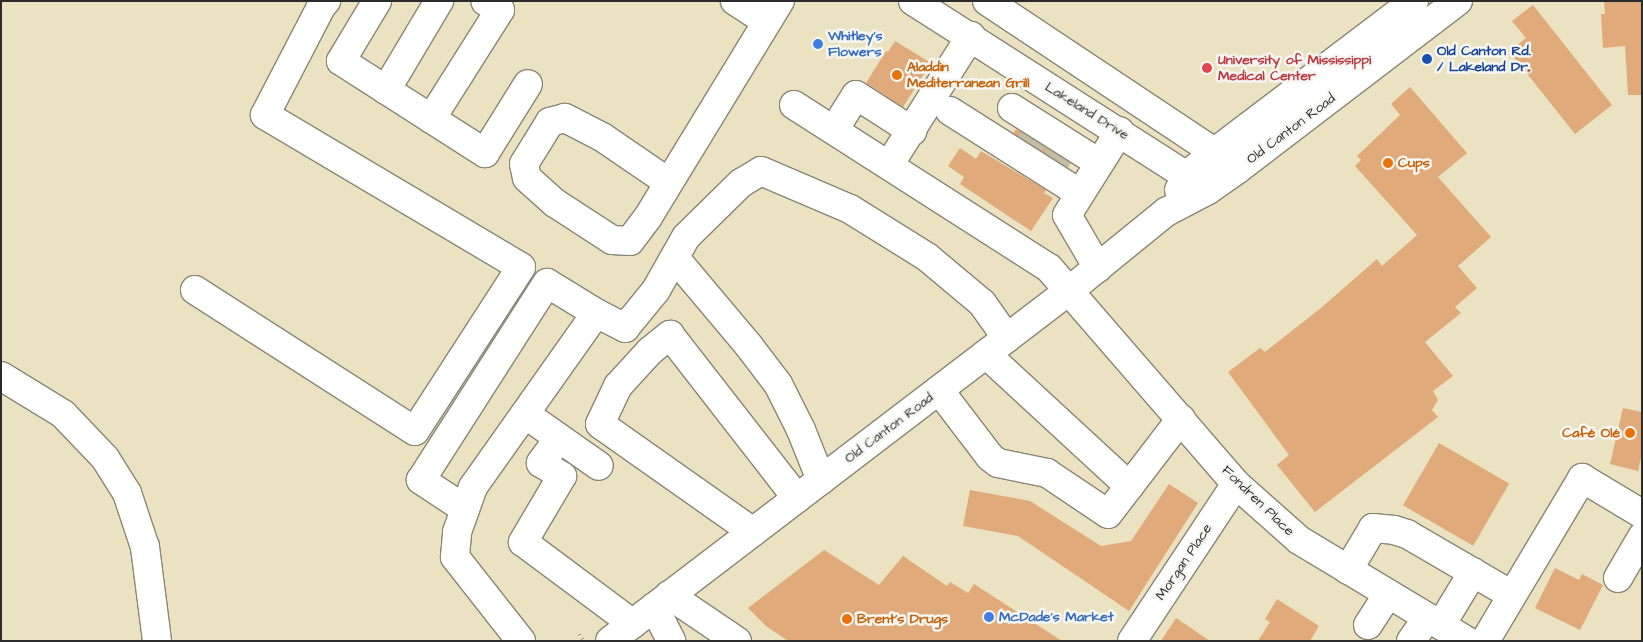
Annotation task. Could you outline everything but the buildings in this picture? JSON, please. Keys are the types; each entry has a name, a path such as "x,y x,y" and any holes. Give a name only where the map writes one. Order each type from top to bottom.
{"street":[{"path":"195,290 415,431 521,267 265,115 321,7 326,1"},
{"path":"377,1 341,61 485,153 528,84"},
{"path":"386,90 439,1"},
{"path":"668,182 602,137 565,118 550,122 524,164 527,178 555,203 612,240 630,240 668,182 773,11 735,1"},
{"name":"Lakeland Drive","path":"913,1 1198,183"},
{"path":"987,1 1238,169"},
{"name":"Old Canton Road","path":"610,641 1098,268 1198,183 1215,152 1414,1"},
{"name":"Old Canton Road","path":"1198,183 1238,169 1458,1"},
{"path":"431,119 493,6"},
{"path":"889,165 970,36"},
{"path":"992,138 1033,76"},
{"path":"834,130 856,95 912,131"},
{"name":"Fondren Place","path":"794,105 1049,268 1236,484 1299,540 1448,632"},
{"path":"1012,108 1032,141 1057,158 1079,193"},
{"path":"950,111 992,138 1032,141 1057,158 1099,163"},
{"path":"1098,268 1067,215 1079,193 1120,132"},
{"path":"625,328 656,290 686,237 741,183 761,171 850,210 927,257 982,303 1007,338"},
{"path":"675,258 749,346 778,384 801,430 821,480"},
{"path":"465,509 421,480 547,283 625,328 650,351"},
{"path":"521,641 455,556 457,532 473,487 596,313"},
{"path":"753,532 600,424 618,386 650,351 670,335 797,498"},
{"path":"986,354 1129,486"},
{"path":"1,376 62,414 105,458 127,493 145,547 157,641"},
{"path":"939,390 990,457 998,463 1047,473 1108,514 1181,419"},
{"path":"525,414 599,466"},
{"path":"559,438 541,463 562,476 523,542 633,624"},
{"path":"1485,641 1582,478 1642,514"},
{"name":"Morgan Place","path":"1132,641 1236,484"},
{"path":"1348,570 1373,528 1394,530 1408,534 1512,595"},
{"path":"1618,578 1642,537"},
{"path":"1411,641 1448,632 1473,572"},
{"path":"1369,635 1388,594"},
{"path":"662,601 671,641"},
{"path":"662,601 737,641"}],"path":[{"path":"579,634 584,641"}],"tunnel":[{"path":"1025,152 1038,131"},
{"path":"1051,168 1064,148"}],"place":[{"name":"Whitley's Flowers","path":"818,44"},
{"name":"Old Canton Rd. / Lakeland Dr.","path":"1427,59"},
{"name":"University of Mississippi Medical Center","path":"1207,68"},
{"name":"Aladdin Mediterranean Grill","path":"897,75"},
{"name":"Cups","path":"1388,163"},
{"name":"Café Olé","path":"1630,433"},
{"name":"McDade's Market","path":"989,617"},
{"name":"Brent's Drugs","path":"847,619"}]}
